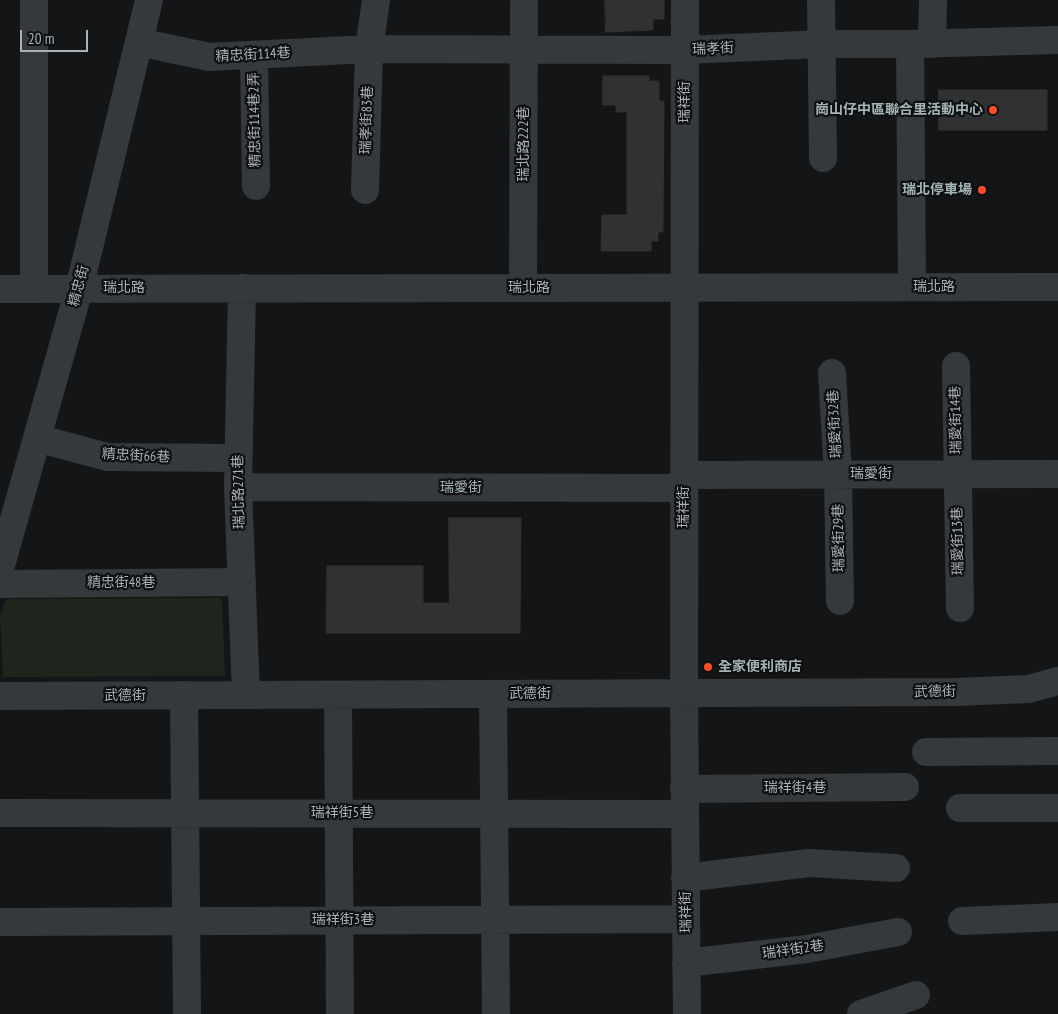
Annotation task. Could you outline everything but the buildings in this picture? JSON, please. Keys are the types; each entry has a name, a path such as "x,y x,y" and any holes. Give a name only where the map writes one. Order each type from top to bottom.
{"street":[{"path":"34,0 34,289"},
{"name":"精忠街","path":"0,570 79,288 149,0"},
{"name":"瑞孝街83巷","path":"365,190 369,49 376,0"},
{"name":"瑞北路222巷","path":"523,288 524,0"},
{"name":"瑞祥街","path":"685,0 684,801 687,1014"},
{"path":"821,0 823,158"},
{"path":"912,287 921,44 933,0"},
{"name":"瑞孝街","path":"369,49 685,50 823,44 921,44 1058,40"},
{"name":"精忠街114巷","path":"139,42 209,57 369,49"},
{"name":"精忠街114巷2弄","path":"254,54 256,186"},
{"name":"瑞北路","path":"0,289 1058,287"},
{"name":"瑞北路271巷","path":"242,288 238,487 246,695"},
{"name":"瑞愛街14巷","path":"956,366 957,474"},
{"name":"瑞愛街32巷","path":"832,373 838,474"},
{"name":"精忠街66巷","path":"37,438 107,457 238,458"},
{"name":"瑞愛街","path":"238,487 684,482 838,474 1058,474"},
{"name":"瑞愛街29巷","path":"838,474 840,601"},
{"name":"瑞愛街13巷","path":"957,474 960,608"},
{"name":"精忠街48巷","path":"0,584 242,582"},
{"name":"武德街","path":"0,696 954,692 1029,689 1058,681"},
{"path":"493,694 496,1014"},
{"path":"184,695 187,1014"},
{"path":"338,695 340,1014"},
{"path":"926,752 1058,751"},
{"name":"瑞祥街4巷","path":"684,801 905,787"},
{"name":"瑞祥街5巷","path":"0,813 494,814 684,801"},
{"path":"960,808 1058,808"},
{"path":"685,878 808,863 896,868"},
{"path":"962,922 1058,917"},
{"name":"瑞祥街3巷","path":"0,922 686,919"},
{"name":"瑞祥街2巷","path":"686,963 807,950 898,932"},
{"path":"861,1014 916,995"}],"shaded area":[{"path":"222,598 225,676 3,677 0,616 6,599"}],"place":[{"name":"崗山仔中區聯合里活動中心","path":"993,110"},
{"name":"瑞北停車場","path":"982,190"},
{"name":"全家便利商店","path":"708,667"}]}
